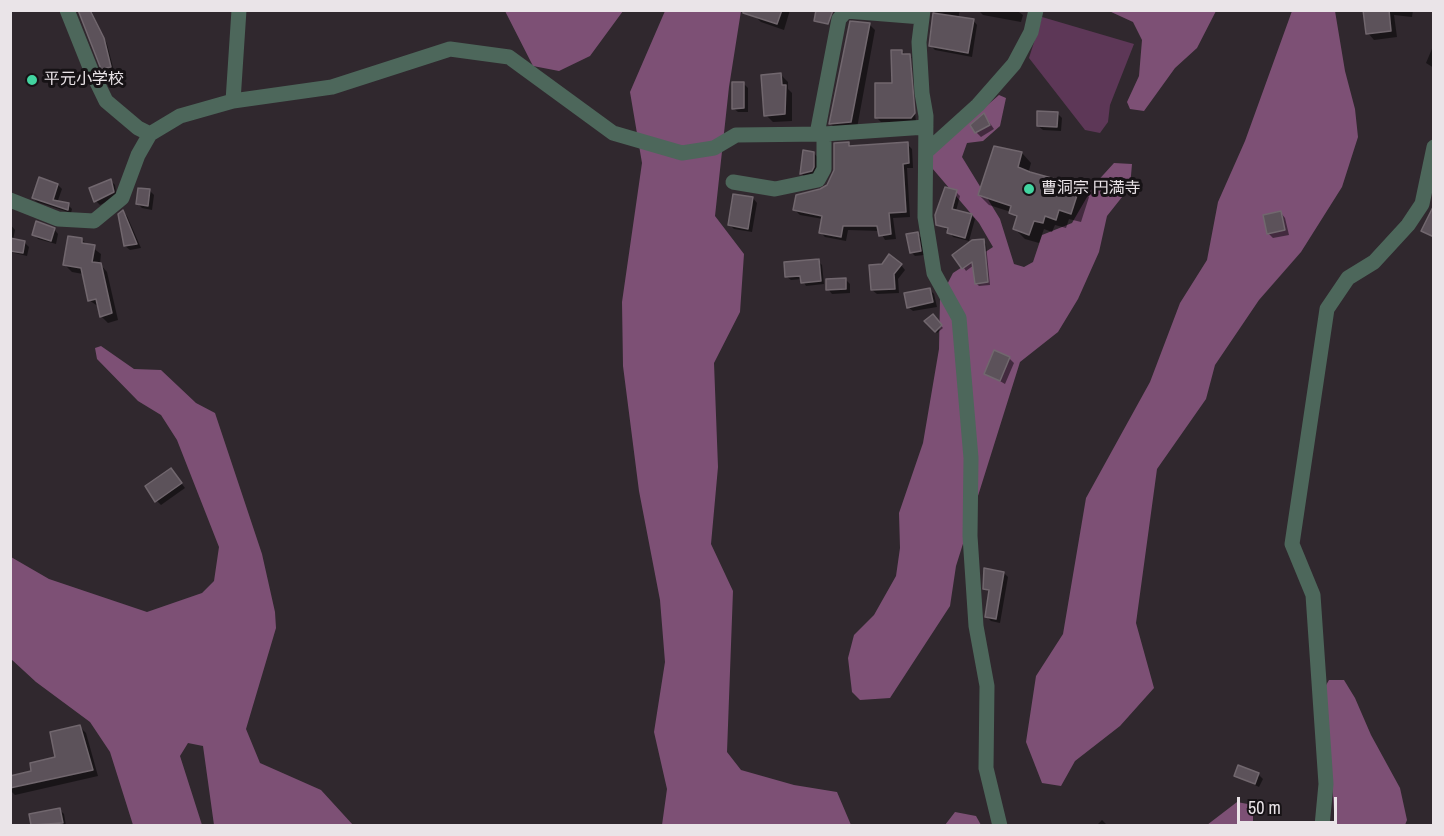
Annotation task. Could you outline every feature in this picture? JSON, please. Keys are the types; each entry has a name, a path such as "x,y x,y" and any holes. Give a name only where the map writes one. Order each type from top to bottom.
{"street":[{"path":"67,10 106,101 138,128 150,134"},
{"path":"233,101 239,10"},
{"path":"926,152 978,105 1014,64 1031,32 1036,10"},
{"path":"733,182 775,189 818,180 824,169 820,134 839,19 846,11 923,14 919,42 926,127 925,217 934,273 959,318 971,458 970,536 976,626 987,686 986,768 1000,825"},
{"path":"10,200 58,219 94,221 122,198 138,155 150,134 180,116 233,101 332,87 450,49 509,57 613,133 682,153 714,148 736,135 820,134 926,127"},
{"path":"1322,825 1326,784 1313,595 1292,544 1327,309 1348,278 1374,262 1408,225 1422,204 1434,147"}],"shaded area":[{"path":"505,11 623,11 590,56 559,71 533,66"},
{"path":"665,11 741,11 729,87 715,216 744,254 740,312 714,363 718,467 711,544 733,591 727,752 741,770 794,785 837,792 851,825 662,825 667,789 654,732 665,662 660,600 639,491 623,366 622,302 642,163 630,92"},
{"path":"1109,11 1216,11 1197,48 1175,68 1144,111 1130,109 1127,102 1139,76 1142,40 1133,22"},
{"path":"1292,11 1335,11 1345,71 1355,109 1358,137 1342,187 1301,252 1259,300 1215,365 1206,399 1157,469 1136,623 1154,688 1120,726 1075,761 1061,786 1042,783 1026,742 1036,676 1063,634 1086,498 1150,382 1180,303 1207,260 1218,202 1245,141"},
{"path":"1042,17 1134,44 1110,105 1108,122 1100,133 1085,130 1029,58"},
{"path":"999,95 1006,98 1000,126 983,141 967,143 962,157 1000,219 1014,264 1024,267 1033,262 1042,235 1072,223 1094,185 1114,163 1132,164 1130,187 1107,216 1099,252 1078,299 1058,332 1020,362 956,566 950,606 890,698 860,700 852,692 848,658 854,635 874,615 896,576 900,548 899,513 923,443 939,349 940,298 953,273 993,247 979,223 932,168 932,153"},
{"path":"101,346 134,369 161,370 196,403 215,413 262,554 275,612 276,628 246,729 260,763 321,790 353,825 214,825 203,746 188,743 180,756 202,825 133,825 110,752 90,722 36,682 11,659 11,557 49,579 147,612 202,593 214,581 219,547 177,440 161,415 138,401 97,359 95,348"},
{"path":"1329,680 1344,680 1355,698 1371,735 1400,788 1407,820 1405,825 1335,825 1325,687"},
{"path":"1237,802 1253,805 1253,825 1207,825"},
{"path":"955,812 976,816 981,825 945,825"}],"building":[{"path":"78,10 90,10 104,38 111,67 101,69"},
{"path":"743,10 782,10 777,24 743,13"},
{"path":"816,10 833,10 828,24 814,21"},
{"path":"1363,10 1389,10 1391,31 1366,34"},
{"path":"933,13 974,19 968,53 929,46"},
{"path":"850,21 870,23 851,122 829,124"},
{"path":"891,50 902,50 902,54 910,54 915,113 911,118 875,118 875,83 892,83"},
{"path":"781,73 782,85 786,85 785,114 764,116 761,75"},
{"path":"732,82 744,82 744,108 732,109"},
{"path":"1037,111 1058,112 1057,127 1037,126"},
{"path":"984,113 990,125 975,133 970,125"},
{"path":"849,142 849,146 908,142 909,163 903,164 906,212 889,213 891,234 879,236 877,226 843,226 841,237 819,233 822,216 793,210 796,195 827,185 834,170 834,143"},
{"name":"曹洞宗 円満寺","path":"994,146 1022,152 1018,167 1080,186 1071,214 1059,210 1056,220 1045,216 1043,223 1034,221 1029,235 1013,229 1017,216 1009,213 1011,206 978,195"},
{"path":"803,150 814,152 814,167 812,171 800,174"},
{"path":"39,177 58,184 53,200 69,203 68,210 32,198"},
{"path":"111,179 114,192 94,202 89,188"},
{"path":"945,187 957,190 952,209 972,214 965,238 947,233 948,228 936,225 935,215"},
{"path":"138,188 150,189 148,206 136,204"},
{"path":"733,194 753,197 748,229 728,225"},
{"path":"1434,205 1434,237 1421,231"},
{"path":"123,210 137,244 124,246 118,214"},
{"path":"1281,211 1285,230 1267,234 1263,215"},
{"path":"36,221 55,228 51,241 32,235"},
{"path":"918,232 921,251 910,253 906,234"},
{"path":"68,236 82,238 82,243 95,245 92,262 101,263 112,313 100,317 96,299 88,301 81,268 63,265"},
{"path":"10,238 25,241 23,253 10,251"},
{"path":"984,239 988,282 975,284 972,262 962,269 952,255 972,240"},
{"path":"889,254 902,264 894,274 895,289 871,290 869,265 882,264"},
{"path":"819,259 821,281 801,283 800,276 785,277 784,262"},
{"path":"846,278 846,289 826,290 826,279"},
{"path":"930,288 933,302 907,308 904,293"},
{"path":"933,314 942,325 935,332 924,321"},
{"path":"994,350 1010,357 1000,381 984,374"},
{"path":"171,468 182,483 155,502 145,486"},
{"path":"984,568 1004,572 996,619 985,617 989,590 983,589"},
{"path":"80,725 93,770 10,788 10,776 31,771 30,763 55,757 50,732"},
{"path":"1238,765 1259,773 1255,784 1234,776"},
{"path":"60,808 63,823 31,825 29,814"}],"place":[{"name":"平元小学校","path":"32,80"},
{"name":"曹洞宗 円満寺","path":"1029,189"}]}
